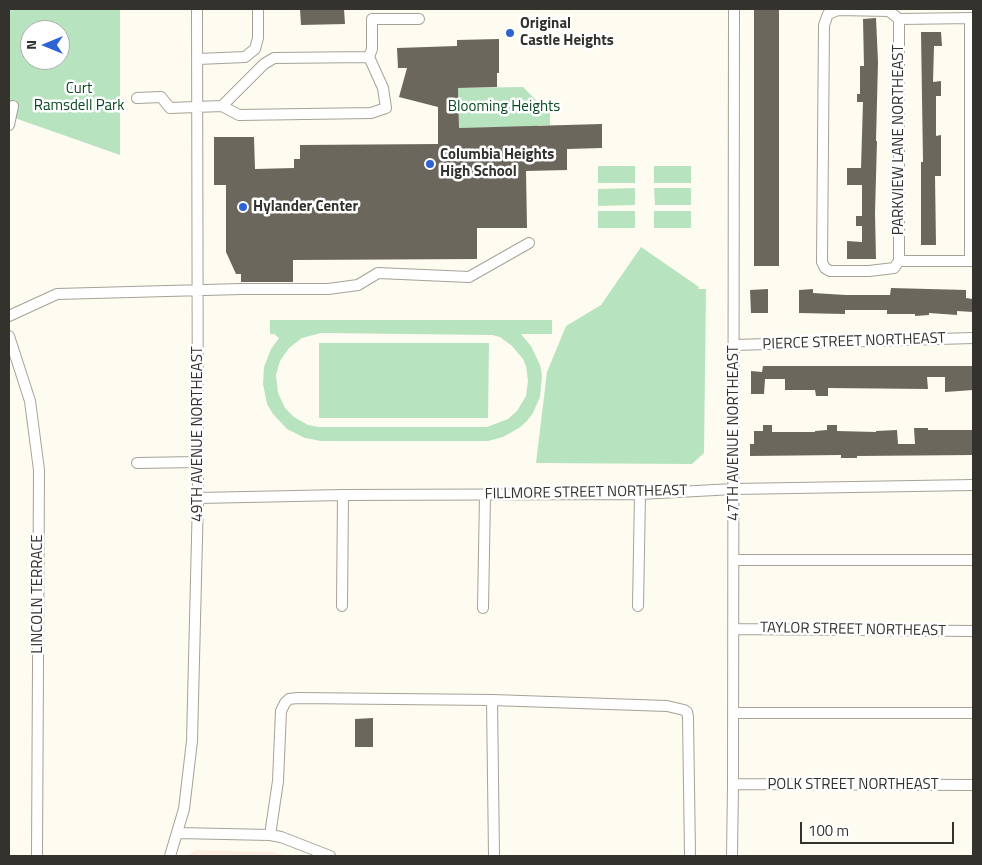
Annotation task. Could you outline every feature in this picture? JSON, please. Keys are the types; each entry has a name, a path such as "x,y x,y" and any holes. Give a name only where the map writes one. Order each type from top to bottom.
{"street":[{"name":"49TH AVENUE NORTHEAST","path":"170,856 178,833 189,774 192,741 198,498 197,9"},
{"path":"198,59 244,57 255,49 258,38 258,9"},
{"name":"47TH AVENUE NORTHEAST","path":"732,856 734,713 734,9"},
{"path":"838,10 889,11 899,19 972,18 972,261 899,261 894,268 869,271 830,271 825,268 822,262 824,25 828,14 838,10"},
{"path":"136,98 161,97 170,108 222,106 238,115 371,113 386,108 383,88 369,56 372,49 372,19 419,19"},
{"name":"PARKVIEW LANE NORTHEAST","path":"899,19 899,261"},
{"path":"222,106 264,64 274,58 369,56"},
{"path":"9,126 13,106"},
{"path":"9,316 57,294 241,289 328,289 358,285 378,273 469,277 529,243"},
{"name":"LINCOLN TERRACE","path":"9,336 30,401 39,470 37,856"},
{"name":"PIERCE STREET NORTHEAST","path":"734,345 973,338"},
{"path":"137,464 198,462"},
{"name":"FILLMORE STREET NORTHEAST","path":"198,498 343,495 640,494 734,489 973,485"},
{"path":"638,606 640,494"},
{"path":"342,606 343,495"},
{"path":"483,608 485,495"},
{"path":"734,560 973,560"},
{"name":"TAYLOR STREET NORTHEAST","path":"734,629 973,631"},
{"path":"270,835 278,782 282,711 289,699 492,700 667,706 687,712 690,856"},
{"path":"492,700 494,856"},
{"path":"734,713 973,713"},
{"name":"POLK STREET NORTHEAST","path":"733,784 973,785"},
{"path":"178,833 270,835 282,837 330,856"}],"shaded area":[{"path":"196,850 271,852 289,856 187,856"}],"green space":[{"name":"Curt Ramsdell Park","path":"9,9 120,9 120,155 9,116"},
{"name":"Blooming Heights","path":"523,87 543,107 550,111 550,125 538,125 537,127 459,128 458,88"},
{"path":"598,166 635,166 635,183 598,183"},
{"path":"654,166 691,166 691,183 654,183"},
{"path":"635,188 635,205 598,206 598,189"},
{"path":"654,188 691,188 691,205 655,205"},
{"path":"598,211 635,211 635,228 598,228"},
{"path":"654,211 691,211 691,228 654,228"},
{"path":"641,247 699,287 698,289 706,289 704,453 692,464 536,463 547,372 566,326 601,305"},
{"path":"270,320 552,320 552,334 521,334 531,346 540,365 542,376 540,397 533,413 519,428 503,437 488,441 321,441 305,438 287,429 273,414 267,404 263,384 264,367 271,349 279,338 274,334 270,334","holes":["321,333 492,335 500,337 512,346 523,359 528,381 526,396 517,411 508,419 487,427 319,427 308,425 294,417 285,408 278,393 276,375 280,361 289,348 302,338"]},
{"path":"319,343 489,343 488,418 319,418"}],"building":[{"path":"300,9 344,9 345,24 301,25"},
{"path":"754,9 779,9 779,266 754,266"},
{"path":"876,18 878,62 876,259 847,259 847,241 862,242 862,226 856,226 856,216 862,216 862,185 847,185 847,168 861,168 863,102 857,102 857,94 860,94 860,66 864,66 863,19"},
{"path":"921,32 941,32 942,46 934,46 933,82 941,81 941,96 936,96 936,136 941,135 941,176 935,176 936,245 921,245 921,162 923,162"},
{"name":"Columbia Heights High School","path":"499,39 497,87 458,88 459,128 602,124 602,148 567,149 567,170 526,171 527,228 477,228 477,259 293,260 293,282 241,282 241,274 236,274 226,252 226,185 214,185 214,137 254,137 255,169 294,168 294,159 300,159 300,145 438,144 438,107 399,97 407,68 398,68 397,48 457,46 457,40"},
{"path":"891,288 966,290 966,298 973,299 973,312 957,311 957,315 929,313 929,315 915,316 915,314 887,314 887,310 845,310 845,314 799,313 799,290 813,289 813,293 846,295 890,295"},
{"path":"768,289 768,313 751,313 750,290"},
{"path":"763,366 973,366 973,390 945,392 945,377 927,377 928,389 828,388 828,396 816,396 815,390 785,390 785,379 765,379 764,394 751,394 751,371 762,372"},
{"path":"763,425 772,425 772,432 815,432 827,430 827,425 837,425 837,431 876,432 897,430 898,444 915,444 914,428 928,428 928,430 973,430 973,455 857,456 857,458 841,458 841,455 750,456 750,444 754,444 754,431 763,431"},
{"path":"373,718 373,747 355,747 355,719"}],"place":[{"name":"Original Castle Heights","path":"510,33"},
{"name":"Columbia Heights High School","path":"430,164"},
{"name":"Hylander Center","path":"243,207"}]}
